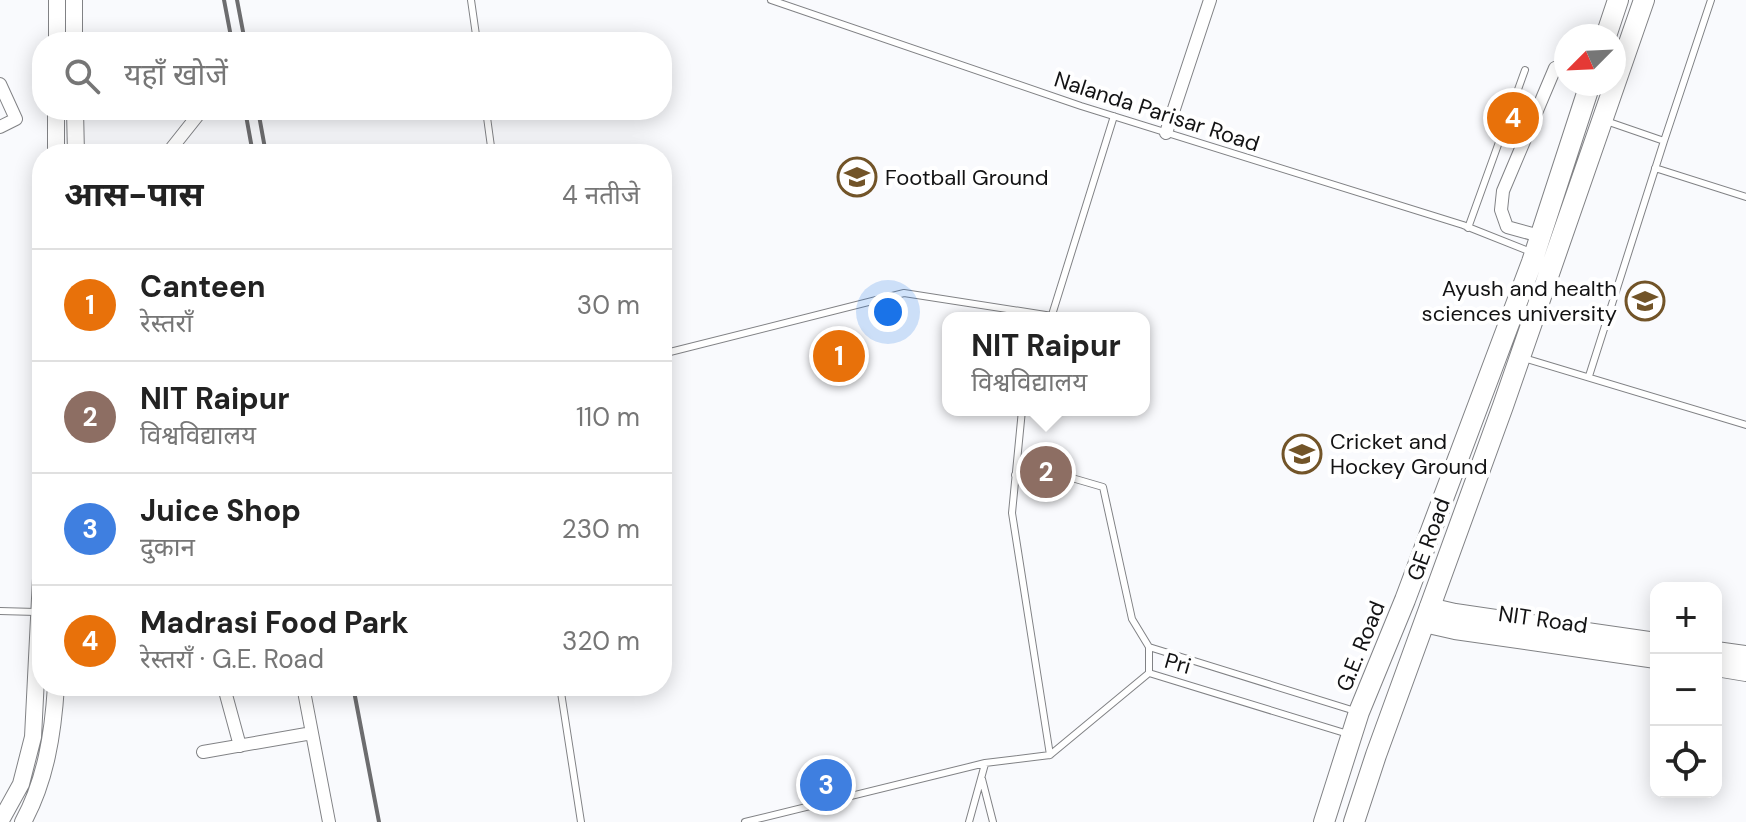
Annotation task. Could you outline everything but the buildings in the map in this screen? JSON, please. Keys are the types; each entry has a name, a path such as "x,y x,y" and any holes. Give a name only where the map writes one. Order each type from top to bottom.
{"main road":[{"path":"1610,24 1618,0"},
{"name":"GE Road","path":"1354,822 1644,0"},
{"name":"G.E. Road","path":"1324,822 1350,735 1402,608 1538,244 1586,96"},
{"path":"1402,608 1426,615"},
{"name":"NIT Road","path":"1426,615 1455,613 1650,641"},
{"name":"NIT Road","path":"1426,615 1455,630 1650,658"},
{"path":"1722,652 1746,655"},
{"path":"1722,668 1746,672"},
{"path":"1359,712 1387,725"},
{"path":"1350,735 1378,748"}],"street":[{"path":"57,0 57,32"},
{"path":"74,0 74,32"},
{"path":"1166,133 1210,0"},
{"path":"1538,244 1507,227 1501,210 1503,191 1554,70"},
{"path":"0,84 16,119 0,127"},
{"path":"56,120 56,144"},
{"path":"75,120 76,144"},
{"path":"175,144 194,120"},
{"path":"0,822 21,784 33,737 35,696"},
{"path":"23,822 35,800 53,734 55,696"},
{"path":"226,696 240,746"},
{"path":"305,696 329,822"},
{"path":"203,752 312,733"}],"lane":[{"path":"471,0 476,32"},
{"name":"Nalanda Parisar Road","path":"770,0 1166,133 1468,228 1538,244"},
{"path":"1589,376 1711,0"},
{"path":"1468,228 1525,70"},
{"path":"1054,312 1114,116"},
{"path":"1602,119 1664,141"},
{"path":"487,120 491,144"},
{"path":"1655,168 1746,197"},
{"path":"672,351 904,293 1021,312"},
{"path":"1520,357 1746,425"},
{"path":"745,822 985,763 1050,755 1012,513 1021,416"},
{"path":"1015,475 1072,478 1103,487 1132,619 1149,647 1149,673"},
{"path":"0,611 32,612"},
{"path":"1149,647 1359,712"},
{"name":"Pri","path":"1050,755 1149,673 1350,735"},
{"path":"562,696 581,822"},
{"path":"969,822 985,763"},
{"path":"981,776 993,822"}],"railway":[{"path":"224,0 230,32"},
{"path":"237,0 243,32"},
{"path":"247,120 251,144"},
{"path":"260,120 264,144"},
{"path":"355,696 379,822"}],"place":[{"name":"Madrasi Food Park","path":"1513,118"},
{"name":"Football Ground","path":"857,177"},
{"name":"Ayush and health sciences university","path":"1645,301"},
{"name":"Canteen","path":"839,356"},
{"name":"Cricket and Hockey Ground","path":"1302,454"},
{"name":"NIT Raipur","path":"1046,472"},
{"name":"Juice Shop","path":"826,785"}]}
